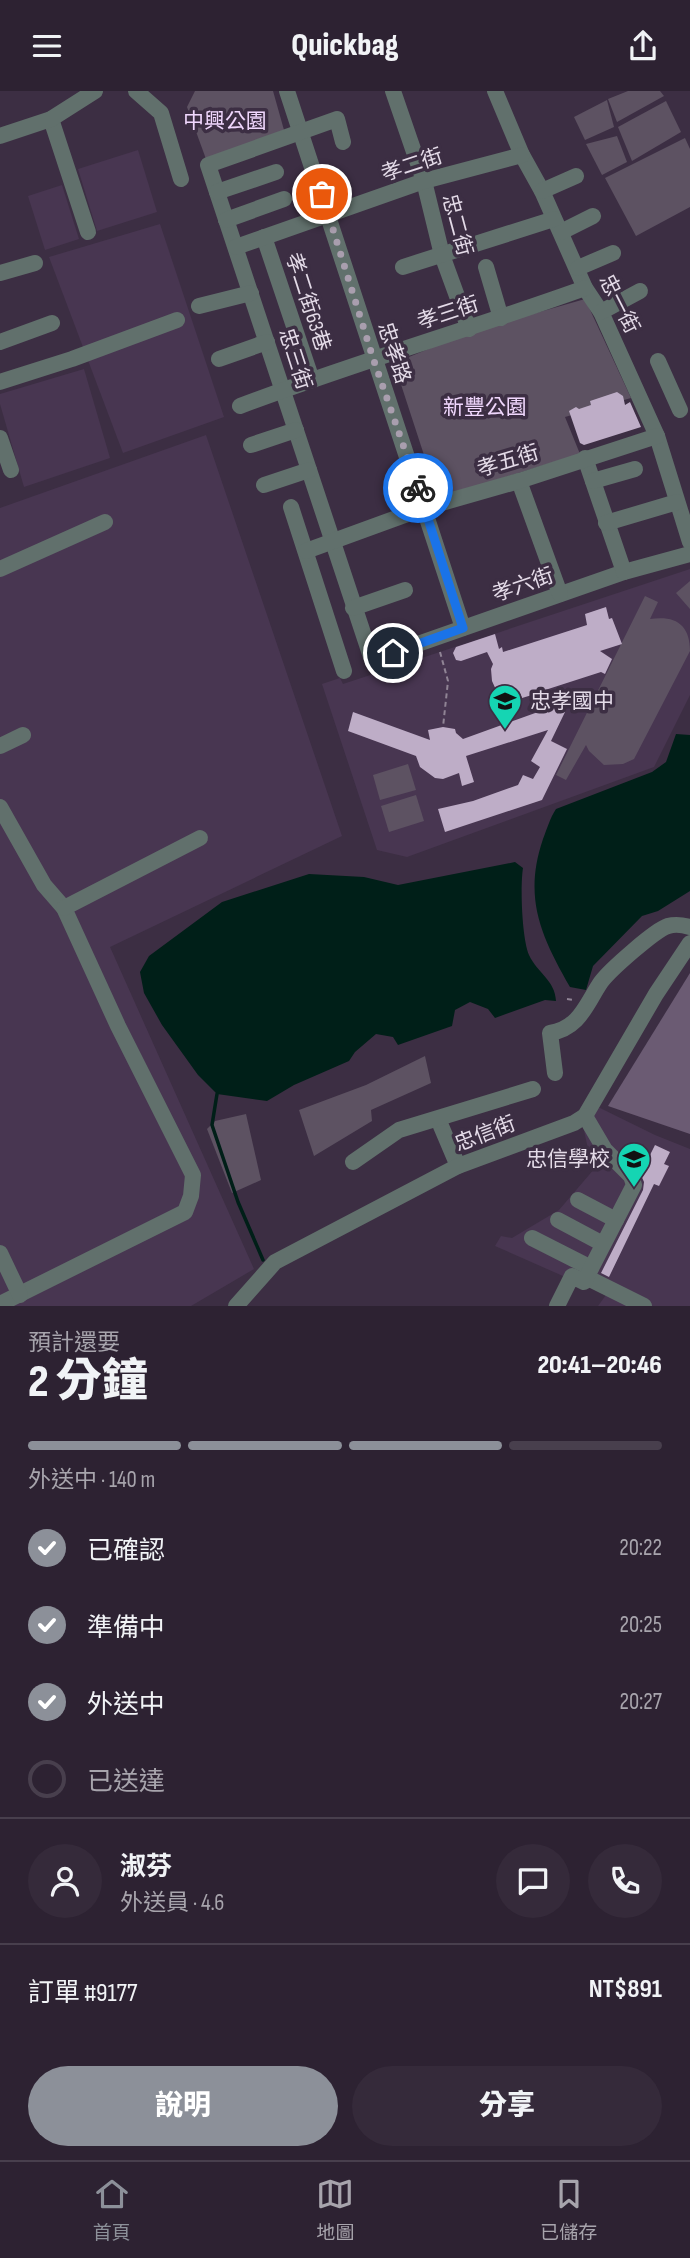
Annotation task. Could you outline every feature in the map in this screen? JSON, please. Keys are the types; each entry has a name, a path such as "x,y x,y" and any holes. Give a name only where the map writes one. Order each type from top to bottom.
{"street":[{"path":"1,133 51,119 96,91"},
{"path":"136,91 160,113 181,179"},
{"name":"忠孝路","path":"287,91 463,628"},
{"name":"忠二街","path":"393,91 424,181 442,255 469,329"},
{"name":"忠一街","path":"495,91 522,155 542,191 585,288 601,312 657,436 690,542"},
{"path":"51,119 88,232"},
{"path":"301,131 337,120 343,142"},
{"name":"忠三街","path":"301,131 208,165 372,660"},
{"name":"孝二街","path":"236,247 424,181 522,155"},
{"path":"217,192 276,172"},
{"path":"542,191 576,176"},
{"path":"226,220 284,199"},
{"path":"402,267 593,216"},
{"name":"孝二街63巷","path":"264,237 312,380"},
{"path":"578,268 613,253"},
{"path":"0,273 35,263"},
{"path":"486,267 501,318"},
{"name":"孝三街","path":"240,406 373,358 469,329 585,288"},
{"path":"601,312 640,291"},
{"path":"200,306 251,293"},
{"path":"0,382 177,320"},
{"path":"0,342 52,323"},
{"path":"219,359 267,342"},
{"path":"658,361 680,410"},
{"path":"643,405 670,391"},
{"path":"251,445 296,430"},
{"name":"孝五街","path":"306,551 424,508 519,481 657,436"},
{"path":"0,437 11,470"},
{"path":"585,458 624,572"},
{"path":"593,481 635,469"},
{"path":"264,485 309,470"},
{"path":"519,481 559,594"},
{"path":"606,523 677,502"},
{"path":"291,507 344,671"},
{"path":"0,569 105,522"},
{"name":"孝六街","path":"372,660 624,572 690,554"},
{"path":"353,608 405,590"},
{"path":"0,746 23,735"},
{"path":"0,807 44,885 64,908 118,1026 193,1175 191,1196 184,1212 0,1304"},
{"path":"64,908 200,838"},
{"path":"555,1073 550,1033 564,1031 580,1017 602,980 655,933 670,925 690,927"},
{"path":"557,1306 603,1244 634,1185 631,1176 606,1150 585,1116 656,994 690,943"},
{"path":"353,1162 399,1131 533,1089"},
{"name":"忠信街","path":"238,1305 275,1262 458,1166 574,1123 585,1116"},
{"path":"438,1119 458,1166"},
{"path":"579,1200 616,1220"},
{"path":"558,1220 603,1244"},
{"path":"531,1238 583,1274 644,1306"},
{"path":"0,1253 20,1295"}],"path":[{"path":"436,638 448,681 443,727"}],"shaded area":[{"path":"138,150 157,212 97,231 78,169"},
{"path":"62,185 79,239 45,250 28,196"},
{"path":"160,224 224,417 123,453 49,257"},
{"path":"84,369 110,458 24,487 0,404 0,394"},
{"path":"206,435 342,836 110,947 254,1269 191,1306 0,1306 0,508"},
{"name":"忠孝國中","path":"690,569 690,695 654,767 407,857 377,850 322,684 340,678 343,684"},
{"path":"676,734 690,735 690,891 658,911 642,916 593,966 586,990 570,987 543,933 535,898 537,860 550,820 556,809 652,772 666,762"},
{"path":"515,862 523,868 522,912 529,955 553,988 556,1001 545,1000 495,1018 488,1009 470,1002 455,1010 452,1026 398,1045 393,1037 376,1034 355,1052 349,1061 294,1085 267,1101 217,1094 198,1075 162,1025 144,993 140,972 149,956 222,902 309,874 364,877 398,885"},
{"path":"690,973 690,1134 608,1106"},
{"name":"忠信學校","path":"598,1107 690,1149 690,1306 598,1306 606,1295 495,1246 501,1236 512,1238 559,1210 595,1168 583,1126"}],"green space":[{"name":"中興公園","path":"195,91 273,91 284,130 206,159 187,107"},
{"path":"628,91 660,91 664,96 617,122 608,99"},
{"path":"607,100 614,127 585,140 574,117"},
{"path":"666,101 681,132 632,161 618,127"},
{"path":"617,136 627,162 602,175 586,144"},
{"path":"685,138 690,149 690,207 636,236 605,178"},
{"name":"新豐公園","path":"585,299 631,398 565,417 580,454 438,498 394,363 473,331"},
{"path":"690,581 690,609 676,593"},
{"path":"645,596 658,602 650,619 667,619 680,624 687,634 690,651 634,759 623,764 604,765 586,745 566,780 556,775"},
{"path":"408,764 416,790 380,800 373,775"},
{"path":"416,795 424,821 389,832 381,806"},
{"path":"425,1056 431,1083 371,1110 372,1121 314,1156 299,1110 366,1085"},
{"path":"246,1114 261,1180 232,1193 207,1129 215,1121"}],"building":[{"path":"617,392 623,396 625,405 630,402 641,427 584,445 580,443 569,411 591,405 590,401"},
{"path":"606,607 622,644 600,651 612,659 605,674 601,672 542,691 560,701 557,707 565,712 551,741 567,749 542,800 445,832 438,809 473,801 518,785 523,775 533,779 540,767 531,761 548,730 466,756 474,782 462,786 459,773 443,779 435,778 420,767 416,756 348,731 353,712 430,740 428,730 443,727 455,729 463,739 538,712 532,695 522,698 519,691 505,697 497,692 492,681 493,664 487,652 461,661 456,660 453,653 456,647 495,634 499,649 502,647 503,652 587,625 585,614"},
{"path":"655,1145 670,1152 664,1164 669,1166 659,1186 654,1184 609,1277 601,1273 643,1190 644,1182 638,1168 646,1153 650,1155"}],"waterway":[{"path":"217,1094 212,1125 238,1202 263,1260"}],"way so far":[{"path":"322,194 373,358 418,488"}],"place":[{"name":"忠孝國中","path":"505,731"},
{"name":"忠信學校","path":"634,1189"}],"route":[{"path":"393,653 463,628 418,488"}]}
